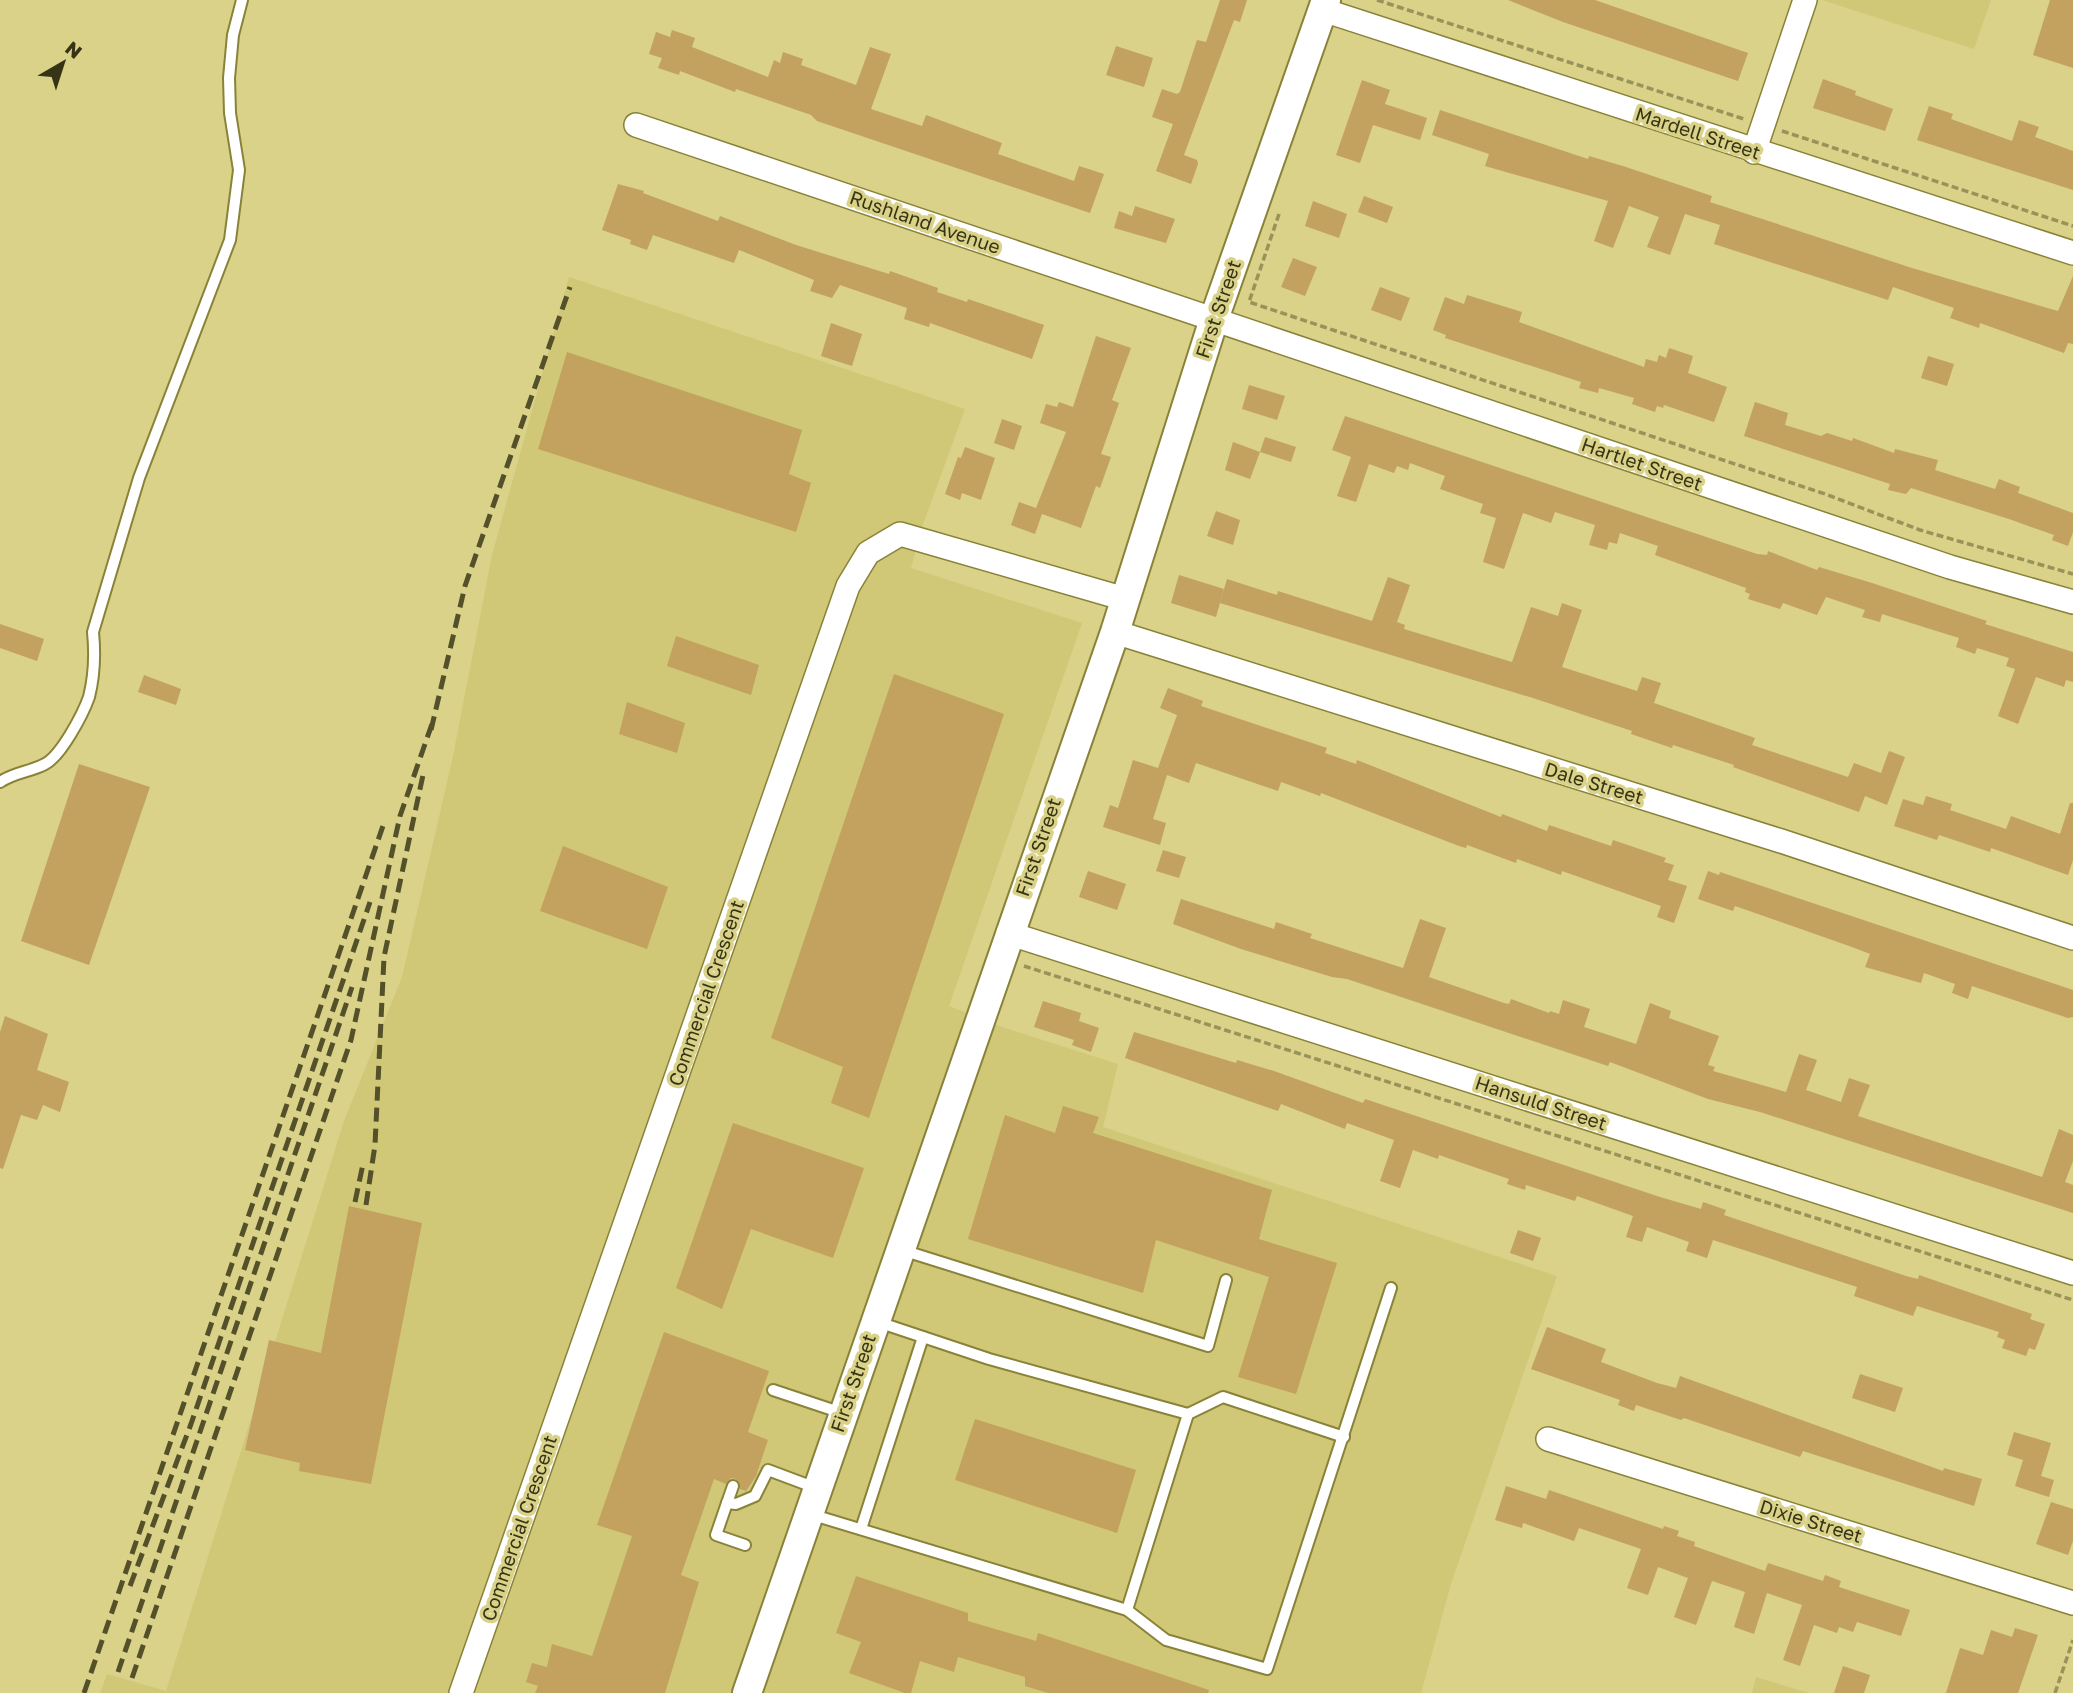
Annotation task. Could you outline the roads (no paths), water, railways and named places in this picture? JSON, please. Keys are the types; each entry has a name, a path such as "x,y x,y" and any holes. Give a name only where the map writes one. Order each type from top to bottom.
{"street":[{"path":"1754,152 1805,0"},
{"name":"Mardell Street","path":"1325,5 1754,152 2073,253"},
{"name":"First Street","path":"747,1693 1008,933 1115,632 1214,320 1325,5"},
{"name":"Rushland Avenue","path":"636,125 1214,320"},
{"name":"Hartlet Street","path":"1214,320 1950,568 2073,602"},
{"name":"Commercial Crescent","path":"461,1693 848,586 868,552 900,534 1125,599"},
{"name":"Dale Street","path":"1115,632 1780,841 2073,938"},
{"name":"Hansuld Street","path":"1008,933 2073,1273"},
{"name":"Dixie Street","path":"1548,1439 2073,1603"}],"lane":[{"path":"0,782 13,773 46,764 66,742 89,696 93,632 139,478 230,240 239,170 230,113 229,78 233,35 242,0"},
{"path":"899,1249 1208,1346 1227,1280"},
{"path":"727,1503 736,1504 755,1496 763,1469 861,1529 1127,1611 1166,1640 1267,1669 1391,1288"},
{"path":"874,1321 923,1338 1188,1414 1223,1397 1344,1437"},
{"path":"861,1529 923,1338"},
{"path":"773,1390 842,1413"},
{"path":"1127,1611 1188,1414"},
{"path":"733,1486 716,1535 745,1545"}],"railway":[{"path":"431,730 465,586 570,287"},
{"path":"132,1678 351,1040 400,816 433,721"},
{"path":"366,1205 375,1145 384,957 423,775"},
{"path":"84,1693 385,820"},
{"path":"130,1586 191,1424 370,902"},
{"path":"118,1672 352,987"},
{"path":"355,1202 363,1164"}]}
